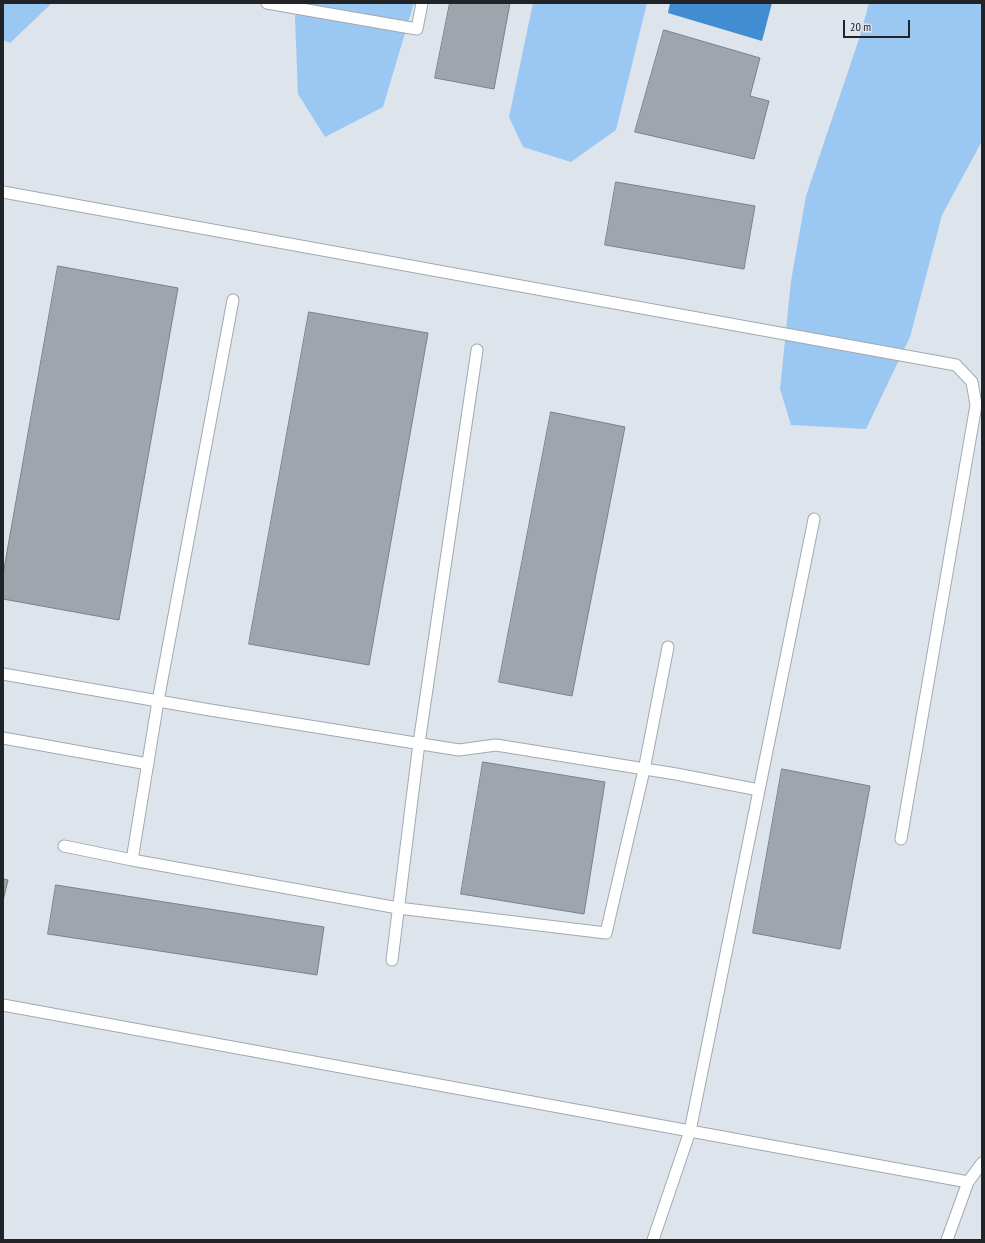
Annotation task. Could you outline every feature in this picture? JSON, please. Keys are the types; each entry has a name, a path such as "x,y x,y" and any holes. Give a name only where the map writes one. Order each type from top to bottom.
{"lane":[{"path":"267,3 417,29 422,3"},
{"path":"3,192 956,365 972,382 976,406 901,839"},
{"path":"132,860 158,701 233,300"},
{"path":"392,960 420,743 477,350"},
{"path":"653,1240 690,1131 814,518"},
{"path":"64,846 132,860 398,908 606,933 644,770 668,647"},
{"path":"3,674 459,750 496,745 676,774 759,790"},
{"path":"3,738 148,764"},
{"path":"3,1005 968,1182"},
{"path":"947,1240 968,1182 982,1163"}],"shaded area":[{"path":"3,3 52,3 10,43 3,40"},
{"path":"297,3 414,3 383,107 325,137 298,94 295,18"},
{"path":"533,3 647,3 616,130 571,162 523,147 509,117"},
{"path":"670,3 772,3 762,41 668,13"},
{"path":"869,3 982,3 982,141 942,215 910,337 866,429 791,425 780,389 791,281 806,196 860,36"}],"building":[{"path":"450,3 510,3 494,89 435,78"},
{"path":"664,30 760,58 750,96 769,101 754,159 635,132"},
{"path":"616,182 755,206 744,269 605,245"},
{"path":"58,266 178,288 119,620 3,599 3,575"},
{"path":"309,312 428,333 369,665 249,644"},
{"path":"551,412 625,427 572,696 499,682"},
{"path":"483,762 605,782 584,914 461,894"},
{"path":"782,769 870,786 840,949 753,933"},
{"path":"3,879 8,880 3,901"},
{"path":"56,885 324,927 317,975 48,934"}]}
